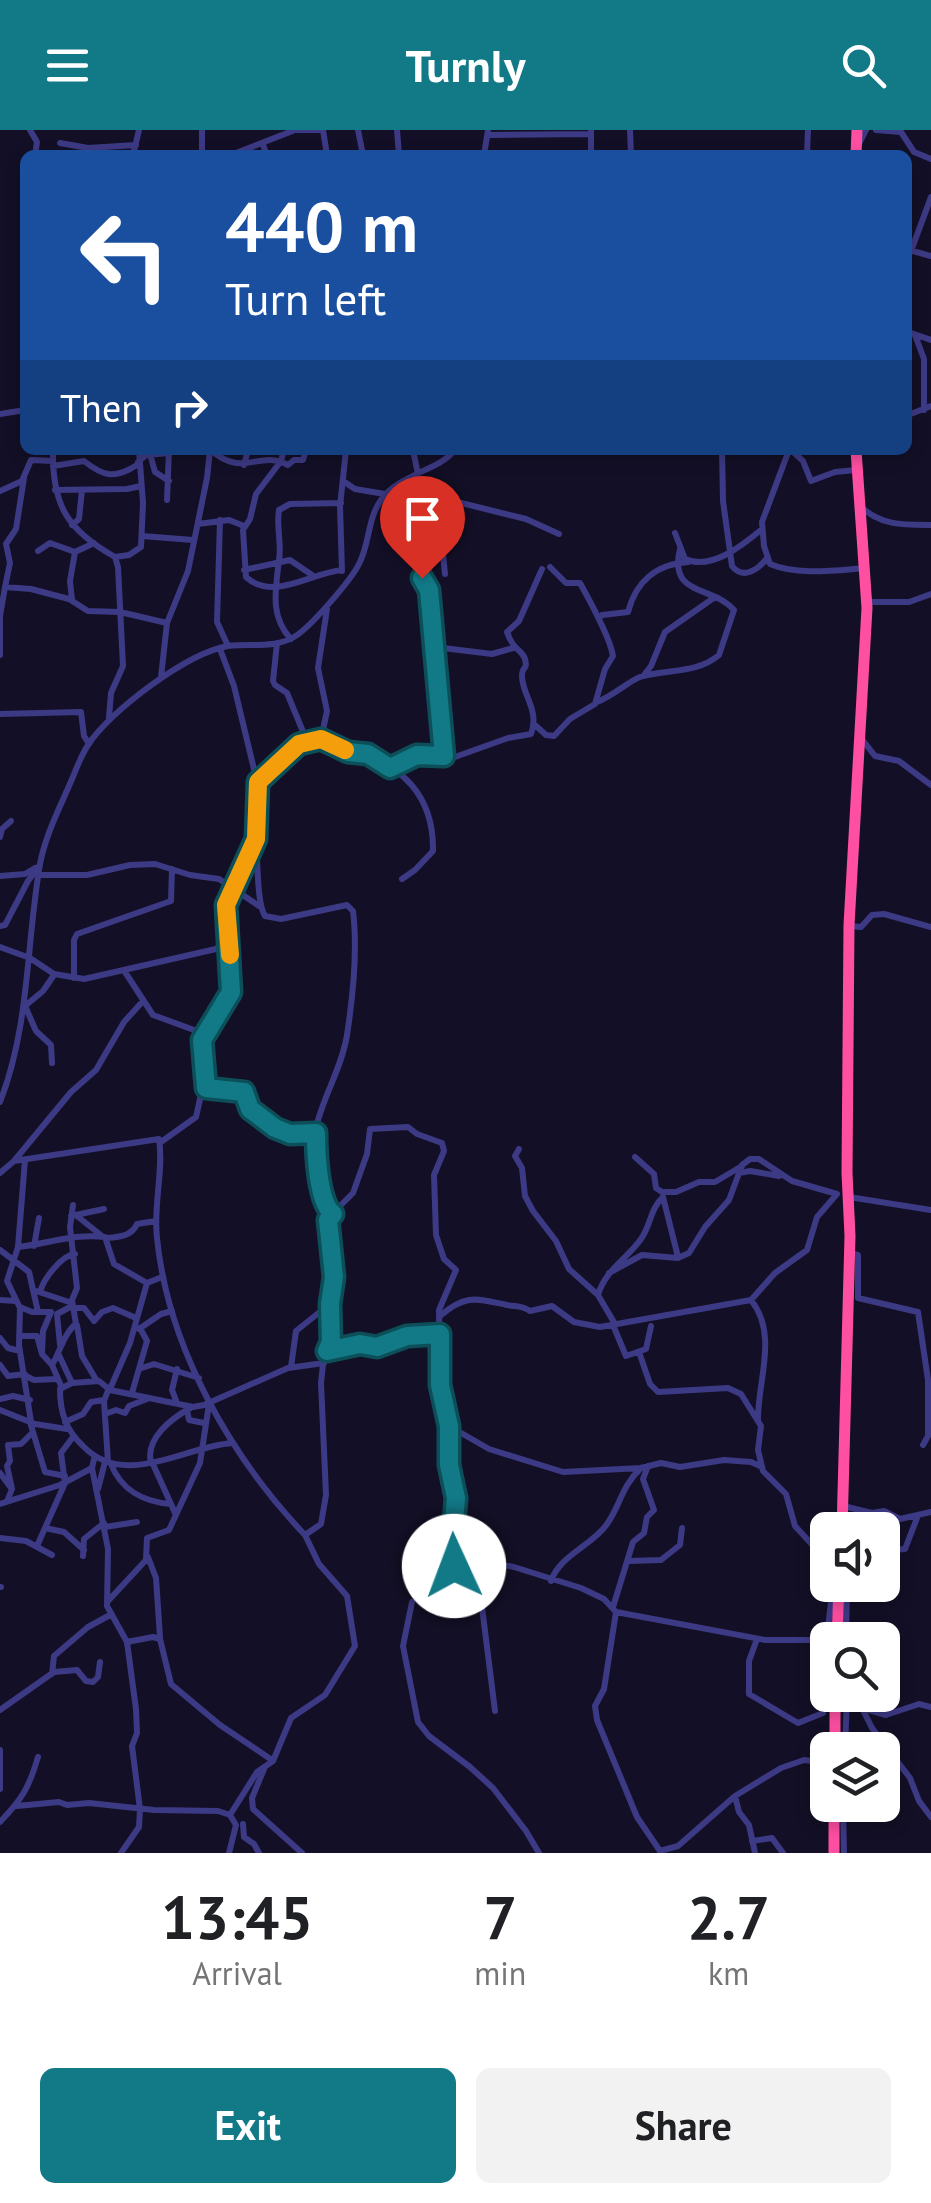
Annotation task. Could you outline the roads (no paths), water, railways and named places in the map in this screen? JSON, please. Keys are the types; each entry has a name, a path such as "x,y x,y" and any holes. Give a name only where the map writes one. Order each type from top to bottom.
{"highway":[{"path":"843,1512 849,1252 843,1196 848,925 867,602 856,455"},
{"path":"834,1822 834,1853"}],"street":[{"path":"135,150 139,130"},
{"path":"248,150 295,130 321,130"},
{"path":"876,130 900,132 914,152 931,159"},
{"path":"488,132 591,132"},
{"path":"60,142 88,148 136,145"},
{"path":"263,145 265,150"},
{"path":"912,243 931,197"},
{"path":"912,336 924,358 928,408"},
{"path":"53,455 60,506 72,525 117,558"},
{"path":"117,558 140,550 139,455"},
{"path":"0,654 0,617 10,563 6,544 16,530 24,478 31,460 53,464 84,460 102,474 112,476 149,455"},
{"path":"150,455 156,475 169,481"},
{"path":"167,500 169,455"},
{"path":"160,678 168,623 188,571 209,455"},
{"path":"216,455 227,464 244,465 270,458 288,465 294,460 302,461 304,455"},
{"path":"244,465 247,455"},
{"path":"283,455 258,490 244,526 244,570 251,582 276,590 312,575 342,570"},
{"path":"344,582 341,503 345,455"},
{"path":"414,455 422,485 433,496 439,515 445,574"},
{"path":"0,1102 25,1006 40,865 49,834 88,744 109,719 160,678 224,647 277,643 291,639 311,625 360,563 371,516 385,494 417,471 450,455"},
{"path":"722,455 723,501 736,571 744,573 769,562 847,572 866,568"},
{"path":"599,618 602,614 628,612 649,574 664,565 730,555 762,529 788,455"},
{"path":"796,455 803,460 811,481 835,472 856,470"},
{"path":"0,491 24,478"},
{"path":"342,480 355,489 385,494"},
{"path":"55,490 141,486"},
{"path":"72,525 78,519 82,490"},
{"path":"433,496 526,518 559,534"},
{"path":"291,639 279,621 276,590 281,508 290,504 341,503"},
{"path":"859,506 887,522 931,525"},
{"path":"198,524 220,520 244,526"},
{"path":"220,520 217,622 258,782 259,906"},
{"path":"762,529 769,562"},
{"path":"674,533 688,562"},
{"path":"142,536 194,540"},
{"path":"38,551 50,543 74,552 94,543"},
{"path":"534,724 546,735 554,736 570,719 643,676 692,668 719,656 734,610 687,585 677,562 680,549"},
{"path":"72,600 74,552"},
{"path":"109,719 112,693 123,666 117,558"},
{"path":"244,570 295,560 312,575"},
{"path":"390,768 417,755 459,756 532,732 534,724 522,679 526,662 513,648 508,630 518,623 546,568 566,583 580,583 613,651 598,702"},
{"path":"420,572 428,586 444,756"},
{"path":"5,587 72,600 88,610 120,612 168,623"},
{"path":"867,602 909,602 931,594"},
{"path":"643,676 665,632 715,597"},
{"path":"321,739 327,712 318,668 329,602"},
{"path":"258,782 303,738 303,726 292,711 288,692 273,681 277,643"},
{"path":"435,647 492,654 513,648"},
{"path":"0,714 81,712 88,744"},
{"path":"860,737 875,756 899,761 931,785"},
{"path":"299,744 321,739 348,752 368,754 416,787 434,838 431,855 402,879"},
{"path":"253,763 269,770"},
{"path":"0,838 2,828 11,822"},
{"path":"202,1040 231,992 226,905 256,842"},
{"path":"40,875 83,875 151,864 216,877 259,906 265,916 276,919 334,910 347,904 354,911 356,975 347,1035 316,1133 316,1170 326,1208 333,1214"},
{"path":"0,876 25,874 40,865"},
{"path":"0,926 5,925 40,865"},
{"path":"74,978 74,943 79,932 171,901 172,869"},
{"path":"848,925 861,927 872,916 884,914 931,926"},
{"path":"0,947 30,958 54,974 74,978 125,972 158,960 216,949 226,939"},
{"path":"125,972 153,1016 196,1030 202,1040 204,1086 194,1121 161,1142"},
{"path":"25,1006 43,991 54,974"},
{"path":"0,1172 14,1161 71,1092 96,1070 124,1022 142,1001"},
{"path":"25,1006 36,1030 50,1044 52,1062"},
{"path":"204,1086 244,1092 254,1112 284,1132 316,1133"},
{"path":"306,1535 321,1524 325,1502 321,1383 331,1342 334,1277 328,1220 356,1186 367,1154 370,1129 408,1127 442,1143 444,1151 434,1175 436,1236 444,1259 456,1273 441,1299 440,1316 440,1385 449,1426 449,1465 456,1498 451,1540 456,1551 458,1589 482,1607 495,1711"},
{"path":"14,1161 83,1153 157,1138 161,1142"},
{"path":"161,1142 156,1221 162,1278 209,1403 232,1442 306,1535 319,1564 347,1596 355,1646 325,1695 292,1718 253,1794 255,1811 302,1853"},
{"path":"519,1149 515,1156 522,1168 526,1199 572,1272 598,1295 622,1341 624,1354 648,1347 652,1326"},
{"path":"635,1157 654,1174 658,1190 664,1195 678,1258"},
{"path":"609,1273 642,1255 678,1258 689,1253 729,1200 741,1169 750,1158 757,1158 781,1176"},
{"path":"26,1160 18,1247 7,1281 18,1304 20,1352 32,1425 45,1472 65,1480"},
{"path":"598,1295 609,1273 640,1242 650,1225 653,1208 664,1195 700,1182 715,1182 741,1169 781,1176 843,1196 931,1210"},
{"path":"440,1316 467,1300 482,1298 518,1304 530,1311 552,1306 577,1323 598,1327 751,1300 773,1274 806,1250 817,1217 843,1196"},
{"path":"73,1205 78,1288 73,1292 73,1306 82,1356 96,1381"},
{"path":"73,1216 104,1209"},
{"path":"73,1216 104,1237 114,1264 148,1283 162,1278"},
{"path":"34,1246 38,1218"},
{"path":"18,1247 72,1236 120,1237 133,1231 136,1224 156,1221"},
{"path":"0,1250 28,1270 38,1291 84,1308 94,1321 114,1308 136,1318"},
{"path":"849,1252 858,1255 858,1298 918,1312 928,1380 928,1436 923,1445"},
{"path":"38,1312 34,1297 42,1284 64,1257 74,1254"},
{"path":"97,1491 108,1462 104,1400 130,1342 148,1283"},
{"path":"0,1300 38,1312 73,1306"},
{"path":"751,1300 764,1324 766,1339 758,1422"},
{"path":"130,1342 140,1328 172,1310"},
{"path":"55,1312 59,1349 72,1384"},
{"path":"42,1354 42,1333 55,1312"},
{"path":"291,1367 296,1332 314,1313 320,1312"},
{"path":"52,1365 69,1329 76,1324"},
{"path":"132,1393 147,1340 140,1328"},
{"path":"327,1351 360,1344 377,1347 407,1336 440,1334"},
{"path":"19,1336 36,1336 62,1388"},
{"path":"0,1338 8,1348 20,1352"},
{"path":"640,1352 650,1384 658,1392 735,1390 762,1428 758,1444 761,1467"},
{"path":"175,1515 149,1454 160,1430 190,1408 291,1367 324,1363"},
{"path":"0,1364 8,1376 25,1374 34,1380 57,1380"},
{"path":"141,1369 152,1364 199,1378"},
{"path":"177,1369 172,1391 178,1404"},
{"path":"190,1408 110,1389 96,1381 72,1384 60,1393 66,1425 96,1459 123,1466 232,1442"},
{"path":"0,1399 13,1396 30,1400"},
{"path":"105,1414 116,1410 124,1413 148,1398"},
{"path":"0,1410 32,1425 66,1425 91,1402 104,1400"},
{"path":"209,1403 200,1462 169,1531 146,1540 147,1556 155,1575 160,1638 171,1684 272,1761"},
{"path":"190,1408 189,1420 204,1423"},
{"path":"4,1502 12,1489 8,1446 20,1444 32,1425"},
{"path":"449,1426 489,1448 558,1471 666,1463 680,1467 728,1460 750,1462 761,1467 786,1494 796,1526 810,1542"},
{"path":"37,1546 65,1480 60,1456 73,1437"},
{"path":"96,1459 92,1468 109,1554 107,1602 127,1642 136,1714 137,1733 132,1746 140,1809 137,1833 120,1853"},
{"path":"108,1462 118,1479 133,1492 154,1503 171,1504"},
{"path":"644,1467 643,1482 654,1510 645,1521 644,1534 634,1540 614,1610 604,1689 595,1706 596,1720 637,1817 652,1843 663,1852 676,1850 736,1796 780,1768 810,1761"},
{"path":"551,1581 553,1573 609,1522 624,1486 644,1467"},
{"path":"4,1502 92,1468"},
{"path":"0,1473 12,1489"},
{"path":"843,1506 872,1513 884,1511 896,1519 931,1512"},
{"path":"900,1548 906,1547 913,1521 921,1513"},
{"path":"46,1528 65,1533 83,1553 84,1539 104,1525 137,1522"},
{"path":"629,1561 666,1557 680,1545 682,1528"},
{"path":"0,1538 26,1540 52,1554"},
{"path":"456,1551 581,1588 614,1610 757,1639 810,1640"},
{"path":"107,1602 147,1556"},
{"path":"412,1602 402,1646 418,1722 429,1736 492,1788 539,1853"},
{"path":"52,1674 54,1656 110,1614"},
{"path":"127,1642 160,1638"},
{"path":"757,1639 749,1658 748,1693 794,1723 823,1712"},
{"path":"0,1710 60,1669 77,1670 86,1682 93,1682 98,1677 100,1662"},
{"path":"900,1710 920,1704 931,1706"},
{"path":"864,1712 910,1778 922,1808 931,1817"},
{"path":"0,1750 0,1789"},
{"path":"0,1822 17,1806 34,1779 38,1758"},
{"path":"230,1816 256,1772 272,1761"},
{"path":"736,1796 755,1853"},
{"path":"17,1806 59,1802 218,1811 240,1824 244,1837 258,1853"},
{"path":"229,1853 240,1824 255,1811"},
{"path":"844,1822 844,1853"},
{"path":"752,1842 772,1838 783,1853"}]}
